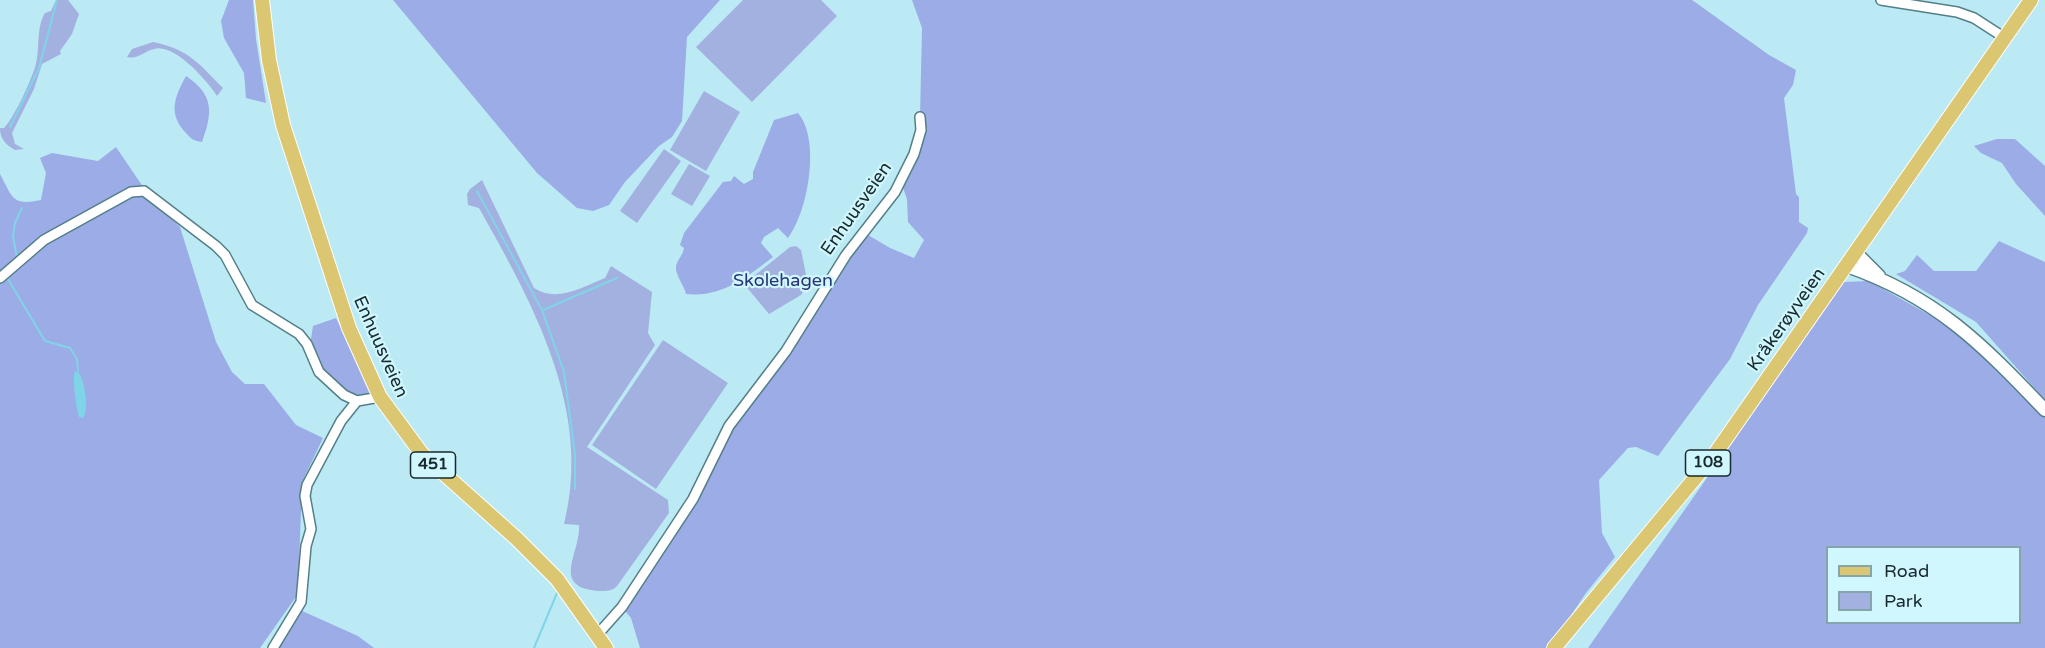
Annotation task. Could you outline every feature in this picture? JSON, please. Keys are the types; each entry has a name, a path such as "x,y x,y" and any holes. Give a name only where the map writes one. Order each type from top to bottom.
{"main road":[{"name":"Enhuusveien","path":"262,0 269,60 283,125 349,328 380,397 422,454 546,567 598,634 606,648"},
{"name":"Kråkerøyveien","path":"1554,648 1715,454 2031,0"},
{"path":"1856,253 1880,277"},
{"path":"1847,266 1880,277 1948,317 1988,352 2045,410"}],"street":[{"path":"1881,0 1930,4 1974,18 2005,38"},
{"name":"Enhuusveien","path":"598,634 622,607 693,499 729,426 786,351 846,255 895,192 914,154 921,130 920,117"},
{"path":"0,278 59,230 131,192 144,191 225,255 252,305 299,334 307,344 319,372 344,395 357,401 380,397"},
{"path":"273,648 301,602 306,546 311,529 305,496 307,485 341,421 357,401"}],"green space":[{"path":"56,0 68,0 79,14 72,34 60,51 61,54 42,64 34,89 12,133 15,144 24,149 15,150 4,141 0,128 4,128 8,123 27,88 36,64 42,19 45,13 51,11"},
{"path":"743,0 821,0 837,16 752,102 696,47"},
{"path":"153,42 185,53 223,88 217,96 206,81 181,57 162,49 127,57 132,49"},
{"path":"704,91 740,112 706,171 670,150"},
{"path":"664,149 681,161 637,223 620,211"},
{"path":"689,164 710,176 692,206 671,194"},
{"path":"482,180 534,288 552,294 570,292 605,278 611,266 652,292 648,333 655,345 587,447 668,500 669,513 617,586 611,590 600,591 585,588 575,583 571,576 579,525 564,524 571,482 571,440 564,400 553,360 519,282 479,208 468,205 467,194"},
{"name":"Skolehagen","path":"796,246 801,250 808,284 801,295 769,314 744,284 790,247"},
{"path":"663,340 728,383 656,489 592,445"}],"shaded area":[{"path":"229,0 253,0 256,39 266,103 246,98 244,73 224,38 221,21"},
{"path":"393,0 720,0 687,37 682,121 672,137 659,146 625,182 609,205 593,211 577,208 537,173"},
{"path":"912,0 1692,0 1769,55 1796,70 1793,85 1784,98 1796,194 1799,197 1799,222 1808,228 1807,233 1758,305 1730,359 1658,456 1636,447 1628,448 1599,480 1602,533 1615,557 1586,593 1549,648 640,648 631,618 622,607 693,499 714,453 863,232 890,248 914,258 924,240 908,222 907,199 901,182 914,154 920,117 922,28"},
{"path":"186,76 202,90 209,105 208,122 202,142 188,135 180,126 175,112 178,92"},
{"path":"798,113 805,125 809,140 809,176 801,211 788,238 778,228 764,237 761,243 773,257 733,284 711,293 686,294 676,269 683,253 684,248 680,245 684,233 723,182 731,181 734,176 744,184 753,179 753,172 774,120"},
{"path":"1997,139 2015,139 2045,166 2045,216 2016,184 2002,163 1981,153 1974,146"},
{"path":"116,147 152,200 180,227 216,342 232,372 245,384 264,384 296,425 323,438 302,482 298,594 260,648 0,648 0,174 14,198 24,202 41,200 46,173 40,158 52,153 98,161"},
{"path":"1999,241 2045,262 2045,400 1976,322 1896,274 1905,271 1917,255 1934,271 1976,271"},
{"path":"1869,281 1960,332 2045,418 2045,648 1588,648 1844,282"},
{"path":"336,318 371,389 369,394 360,398 342,390 319,364 310,345 313,326"},
{"path":"75,371 80,374 85,390 86,409 83,418 79,417 77,407 74,386"},
{"path":"300,610 358,636 374,648 278,648"}],"waterway":[{"path":"10,127 39,68 57,0"},
{"path":"477,191 542,310 564,372 575,455 575,489"},
{"path":"17,258 13,236 15,223 22,208"},
{"path":"10,275 8,279 45,341 70,348 77,359 78,371"},
{"path":"543,310 617,278"},
{"path":"534,648 557,593"}]}
